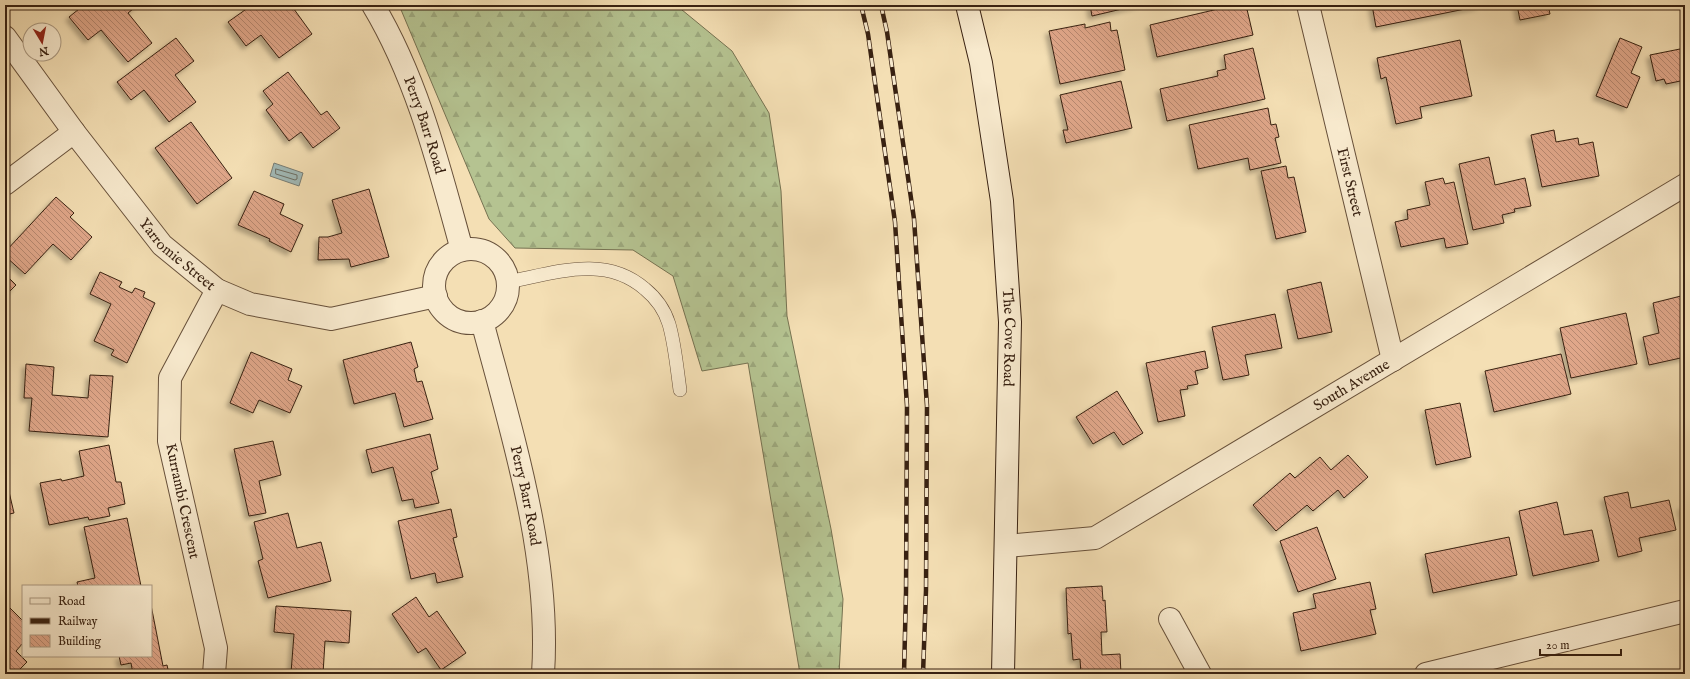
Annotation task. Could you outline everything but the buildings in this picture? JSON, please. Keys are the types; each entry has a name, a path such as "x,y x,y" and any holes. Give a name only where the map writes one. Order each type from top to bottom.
{"street":[{"name":"Perry Barr Road","path":"374,5 399,55 417,102 437,161 462,250"},
{"name":"The Cove Road","path":"967,5 981,63 1002,201 1010,322 1003,674"},
{"name":"First Street","path":"1308,5 1393,360"},
{"name":"Yarromie Street","path":"5,37 74,132 162,245 217,290 250,304 331,319 436,296"},
{"path":"5,184 74,132"},
{"name":"South Avenue","path":"1006,546 1095,538 1685,185"},
{"path":"462,250 483,250 492,255 503,267 508,282 508,292 505,302 499,311 482,321 470,323 448,316 440,307 436,296 434,285 436,273 442,263 451,255 462,250"},
{"name":"Kurrambi Crescent","path":"214,674 216,648 169,441 170,378 217,290"},
{"name":"Perry Barr Road","path":"482,321 516,449 531,516 544,620 543,674"},
{"path":"1426,674 1685,611"},
{"path":"1170,619 1200,674"}],"lane":[{"path":"508,282 578,268 601,268 619,273 636,281 651,294 662,308 669,324 680,390"}],"green space":[{"path":"399,5 676,5 732,51 769,113 781,191 787,316 831,529 843,599 839,674 800,674 748,363 702,371 673,276 633,250 515,248 489,219"}],"water":[{"path":"274,163 303,173 299,186 270,176"}],"railway":[{"path":"861,5 868,34 895,222 907,406 904,674"},
{"path":"881,5 887,32 914,219 927,406 926,590 923,674"}]}
